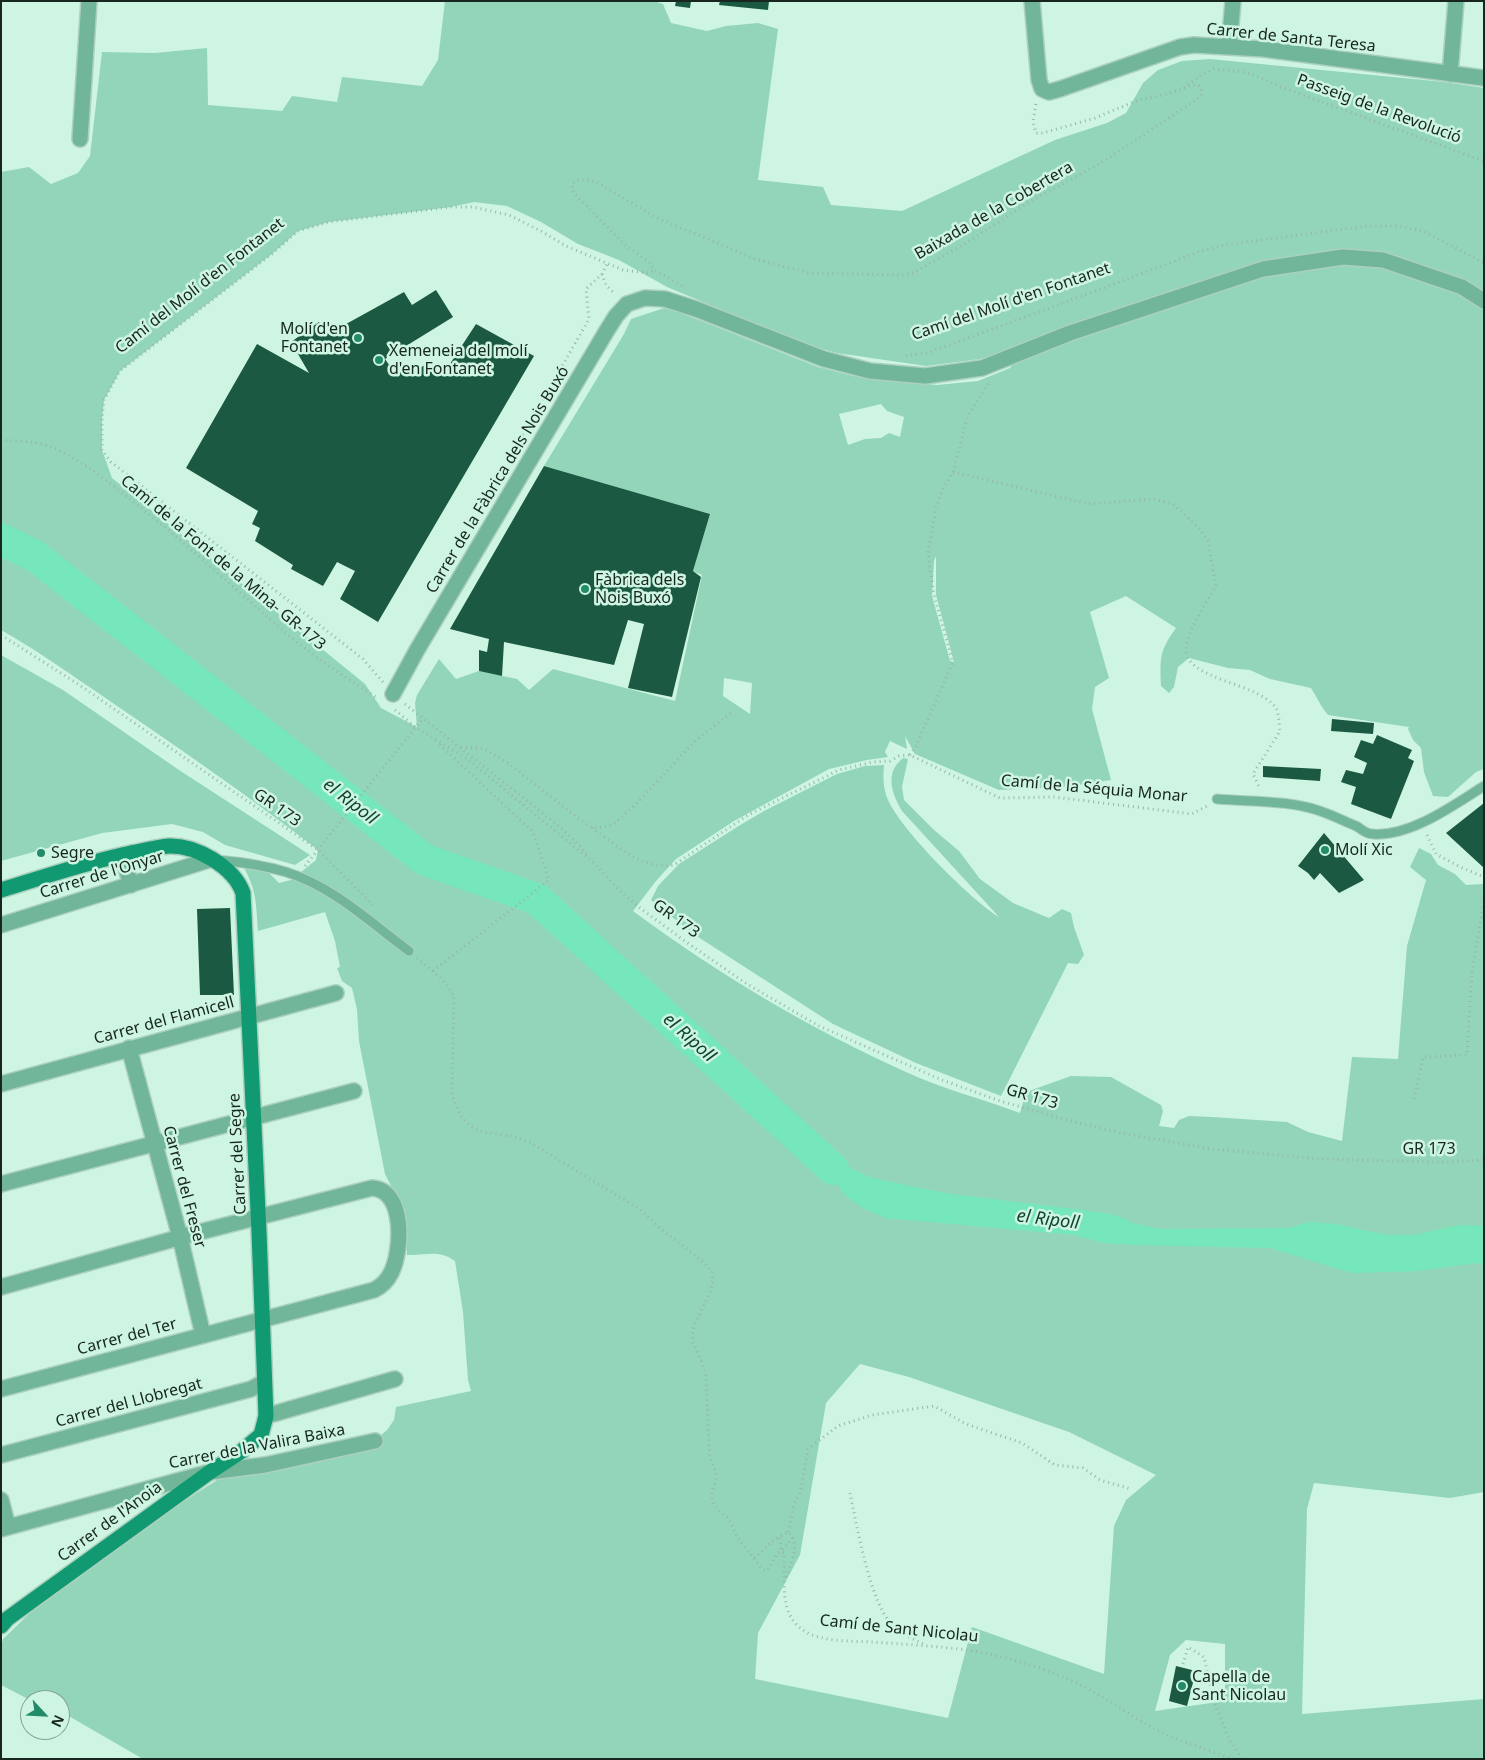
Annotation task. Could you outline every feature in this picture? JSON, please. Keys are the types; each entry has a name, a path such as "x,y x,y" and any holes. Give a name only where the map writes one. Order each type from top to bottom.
{"street":[{"path":"80,139 89,1"},
{"path":"1032,1 1037,70 1042,89"},
{"path":"1229,47 1233,1"},
{"path":"1450,74 1456,1"},
{"name":"Carrer de Santa Teresa","path":"1042,89 1049,92 1060,89 1180,47 1194,45 1263,50 1484,78"},
{"path":"627,304 645,298 665,298 824,359 870,370 925,376 982,368 1070,333 1263,269 1343,258 1383,260 1462,288 1484,301"},
{"name":"Carrer de la Fàbrica dels Nois Buxó","path":"388,700 606,332 616,316 627,304"},
{"name":"Carrer del Segre","path":"1,890 102,859 170,846 201,854 229,871 236,879 242,893 266,1416 262,1435 242,1451"},
{"path":"122,855 131,884"},
{"name":"Carrer de l'Onyar","path":"1,925 212,860"},
{"name":"Carrer del Flamicell","path":"1,1084 336,993"},
{"name":"Carrer del Freser","path":"130,1048 180,1237 203,1335"},
{"path":"1,1184 354,1091"},
{"name":"Carrer del Ter","path":"1,1390 262,1318 366,1293 382,1286 392,1273 397,1258 400,1238 395,1210 386,1193 379,1189 372,1188 258,1216"},
{"path":"1,1288 258,1216"},
{"path":"266,1416 395,1379"},
{"name":"Carrer del Llobregat","path":"1,1455 251,1389 264,1382"},
{"name":"Carrer de la Valira Baixa","path":"5,1528 210,1472 265,1465 376,1441"},
{"name":"Carrer de l'Anoia","path":"3,1622 210,1472 242,1451"},
{"path":"1,1500 5,1528"}],"lane":[{"path":"1218,800 1296,805 1320,811 1358,827 1366,833 1374,834 1392,832 1422,823 1484,786"},
{"path":"212,860 253,863 298,876 336,896 409,951"}],"path":[{"path":"1182,90 1200,76 1214,70 1214,62"},
{"name":"Passeig de la Revolució","path":"1214,70 1250,73 1266,81 1484,161"},
{"name":"Baixada de la Cobertera","path":"655,270 649,262 624,244 573,192 572,184 577,180 595,181 655,217 728,249 790,269 810,273 902,275 913,273 966,243 1029,202 1101,163 1196,100 1202,94 1201,88 1198,85 1136,101 1065,128 1036,133 1034,128 1034,107 1042,89"},
{"name":"Camí del Molí d'en Fontanet","path":"593,862 560,827 460,747 423,718 388,700 363,659 110,462 102,450 102,419 104,400 120,371 272,254 298,231 329,222 451,206 473,207 509,215 542,231 566,246 623,270 646,273 655,270"},
{"name":"Camí del Molí d'en Fontanet","path":"899,356 930,352 1198,252 1224,246 1339,229 1367,226 1400,226 1423,231 1484,262"},
{"path":"506,466 589,319 586,289 602,274 607,264"},
{"path":"655,270 690,290"},
{"path":"602,274 606,285 627,304"},
{"path":"460,747 484,749 508,763 575,816 633,857 652,865 664,867 674,865 748,815 839,770 873,762 890,761 899,756 910,756 952,664 934,595 928,553 936,507 943,489 953,472 968,415 989,383 980,382"},
{"name":"Camí de la Font de la Mina- GR-173","path":"1,440 52,447 73,458 120,491 172,533 316,658 388,700 396,711 415,727"},
{"path":"953,472 1090,504 1154,499 1174,504 1199,528 1208,541 1216,586 1194,626 1186,649 1192,665 1202,671 1260,694 1276,709 1280,731 1253,774 1266,803"},
{"name":"GR 173","path":"1,636 78,684 318,850"},
{"path":"592,828 606,827 615,822 636,804 696,740 731,713"},
{"path":"298,876 423,718"},
{"name":"GR 173","path":"415,727 466,758 593,862 618,889 640,908 747,984 819,1026 942,1080 1000,1101 1120,1133 1212,1149 1320,1159 1441,1162 1484,1160"},
{"path":"433,971 549,880 533,832 434,738"},
{"name":"Camí de la Séquia Monar","path":"910,756 1000,798 1054,797 1192,814 1218,800"},
{"path":"1422,823 1436,854 1484,877"},
{"path":"1414,1099 1423,1057 1467,1055 1472,971 1484,901"},
{"path":"409,951 433,971 451,991 454,998 452,1093 464,1120 470,1126 483,1133 507,1134 531,1143 640,1210 712,1271 711,1290 694,1326 692,1336 706,1374 708,1445 716,1480 712,1491 712,1500 718,1510 728,1518 738,1538 760,1568 766,1571 776,1555 793,1538"},
{"path":"754,1558 761,1554 771,1542 788,1532 794,1505 800,1493 808,1449 838,1426 872,1415 934,1406 966,1424 1022,1444 1055,1465 1082,1468 1100,1480 1132,1489"},
{"path":"850,1493 857,1528 878,1602 893,1626 924,1645"},
{"path":"784,1584 792,1561 793,1538 788,1532"},
{"name":"Camí de Sant Nicolau","path":"780,1538 781,1551 784,1553 785,1603 794,1623 811,1634 840,1640 924,1645 1007,1658 1044,1670 1083,1686 1160,1731 1232,1759"},
{"path":"1183,1664 1188,1647 1204,1656 1214,1702 1228,1739 1242,1759"}],"shaded area":[{"path":"445,1 654,1 663,4 671,23 707,31 726,26 758,23 778,29 758,180 823,187 831,205 902,211 1055,140 1107,123 1126,113 1143,83 1158,70 1182,61 1210,59 1444,82 1484,88 1484,769 1476,772 1448,797 1433,796 1424,772 1421,748 1413,740 1408,729 1409,727 1328,715 1311,688 1270,679 1250,670 1228,668 1189,658 1178,667 1174,687 1169,693 1161,686 1161,662 1166,643 1176,628 1126,596 1090,612 1109,678 1095,687 1092,709 1111,780 1064,787 999,790 915,754 905,736 907,749 890,741 885,752 888,757 829,769 734,821 676,859 633,911 731,978 835,1038 920,1078 1020,1113 1026,1092 1071,1076 1111,1077 1161,1105 1163,1111 1159,1126 1174,1128 1179,1120 1189,1116 1287,1122 1308,1132 1342,1141 1352,1057 1398,1059 1407,946 1426,880 1410,867 1419,848 1431,854 1438,865 1455,874 1466,885 1484,884 1484,1492 1450,1498 1314,1483 1307,1509 1302,1714 1484,1699 1484,1759 143,1759 70,1717 70,1690 20,1690 20,1695 1,1685 1,1646 3,1639 30,1613 118,1543 222,1477 282,1470 365,1449 387,1430 394,1420 396,1407 471,1391 468,1380 463,1312 455,1261 449,1257 437,1254 407,1255 403,1206 385,1174 359,1041 357,1009 352,988 342,981 337,968 340,967 335,941 325,912 258,931 254,891 244,868 269,873 279,883 291,880 316,860 318,850 266,810 185,753 53,662 1,630 1,172 29,167 51,184 78,173 90,156 102,52 155,53 207,48 208,105 282,111 292,96 337,102 342,77 422,86 438,60","holes":["474,202 507,206 541,222 578,244 619,260 667,287 801,343 837,353 926,366 980,359 1062,335 1022,352 1010,368 978,381 937,385 853,376 818,367 664,308 631,319 624,334 544,466 710,514 693,571 702,575 675,701 553,669 529,690 517,679 479,671 456,679 439,659 417,695 415,703 417,727 381,708 365,684 112,478 102,450 102,419 104,400 120,371 272,254 298,231 329,222 451,207","881,404 887,411 904,417 900,437 889,433 881,438 865,439 848,445 839,414","936,556 936,595 954,662 950,661 932,596","724,678 752,683 750,714 723,696","860,1364 909,1377 1069,1432 1156,1475 1126,1500 1114,1526 1104,1674 972,1627 948,1718 755,1679 758,1633 800,1555 826,1403","1186,1640 1225,1644 1225,1701 1155,1711 1170,1655"]},
{"path":"1,655 63,690 179,770 310,855 295,865 225,845 203,832 172,824 102,833 1,861"},
{"path":"903,758 908,759 902,787 904,800 934,830 959,851 980,879 1013,903 1049,918 1062,909 1071,913 1084,955 1078,964 1068,963 1001,1096 916,1063 833,1024 692,933 651,900 658,886 679,864 764,811 837,774 865,766 884,765 884,788 886,795 904,825 954,879 999,917 902,811 895,798 892,777 893,770"}],"water":[{"path":"800,1138 830,1158 869,1177 952,1194 1098,1212 1118,1216 1133,1223 1158,1229 1288,1228 1309,1222 1337,1224 1389,1235 1414,1235 1459,1225 1484,1226 1484,1265 1476,1263 1419,1271 1352,1273 1270,1248 1104,1243 1074,1235 885,1218 863,1208 847,1197"}],"building":[{"path":"676,1 691,1 690,8 675,6"},
{"path":"720,1 769,1 768,10 719,5"},
{"path":"436,290 453,317 385,359 396,375 402,371 409,376 430,361 446,370 476,324 534,356 378,622 340,599 355,571 337,562 323,586 291,569 293,565 255,541 260,528 252,524 258,511 186,468 257,344 309,373 291,342 319,322 328,334 404,292 412,305"},
{"name":"Fàbrica dels Nois Buxó","path":"544,466 710,514 693,571 701,577 672,697 628,688 644,624 628,620 614,665 504,642 502,676 479,671 479,650 487,652 489,639 450,629"},
{"path":"1332,719 1374,723 1373,734 1331,731"},
{"path":"1377,735 1412,750 1408,758 1414,761 1391,819 1351,804 1356,787 1341,782 1346,770 1363,774 1367,763 1354,757 1361,740 1373,744"},
{"path":"1263,766 1321,769 1320,781 1263,777"},
{"path":"1484,803 1484,868 1446,833"},
{"name":"Molí Xic","path":"1324,833 1364,880 1339,893 1320,873 1314,880 1298,866"},
{"path":"230,908 234,995 200,995 197,909"},
{"name":"Capella de Sant Nicolau","path":"1176,1666 1196,1671 1187,1706 1169,1701"}],"waterway":[{"name":"el Ripoll","path":"1,539 35,556 425,860 537,899 833,1169"}],"place":[{"name":"Molí d'en Fontanet","path":"358,338"},
{"name":"Xemeneia del molí d'en Fontanet","path":"379,360"},
{"name":"Fàbrica dels Nois Buxó","path":"585,589"},
{"name":"Molí Xic","path":"1325,850"},
{"name":"Segre","path":"41,853"},
{"name":"Capella de Sant Nicolau","path":"1182,1686"}]}
